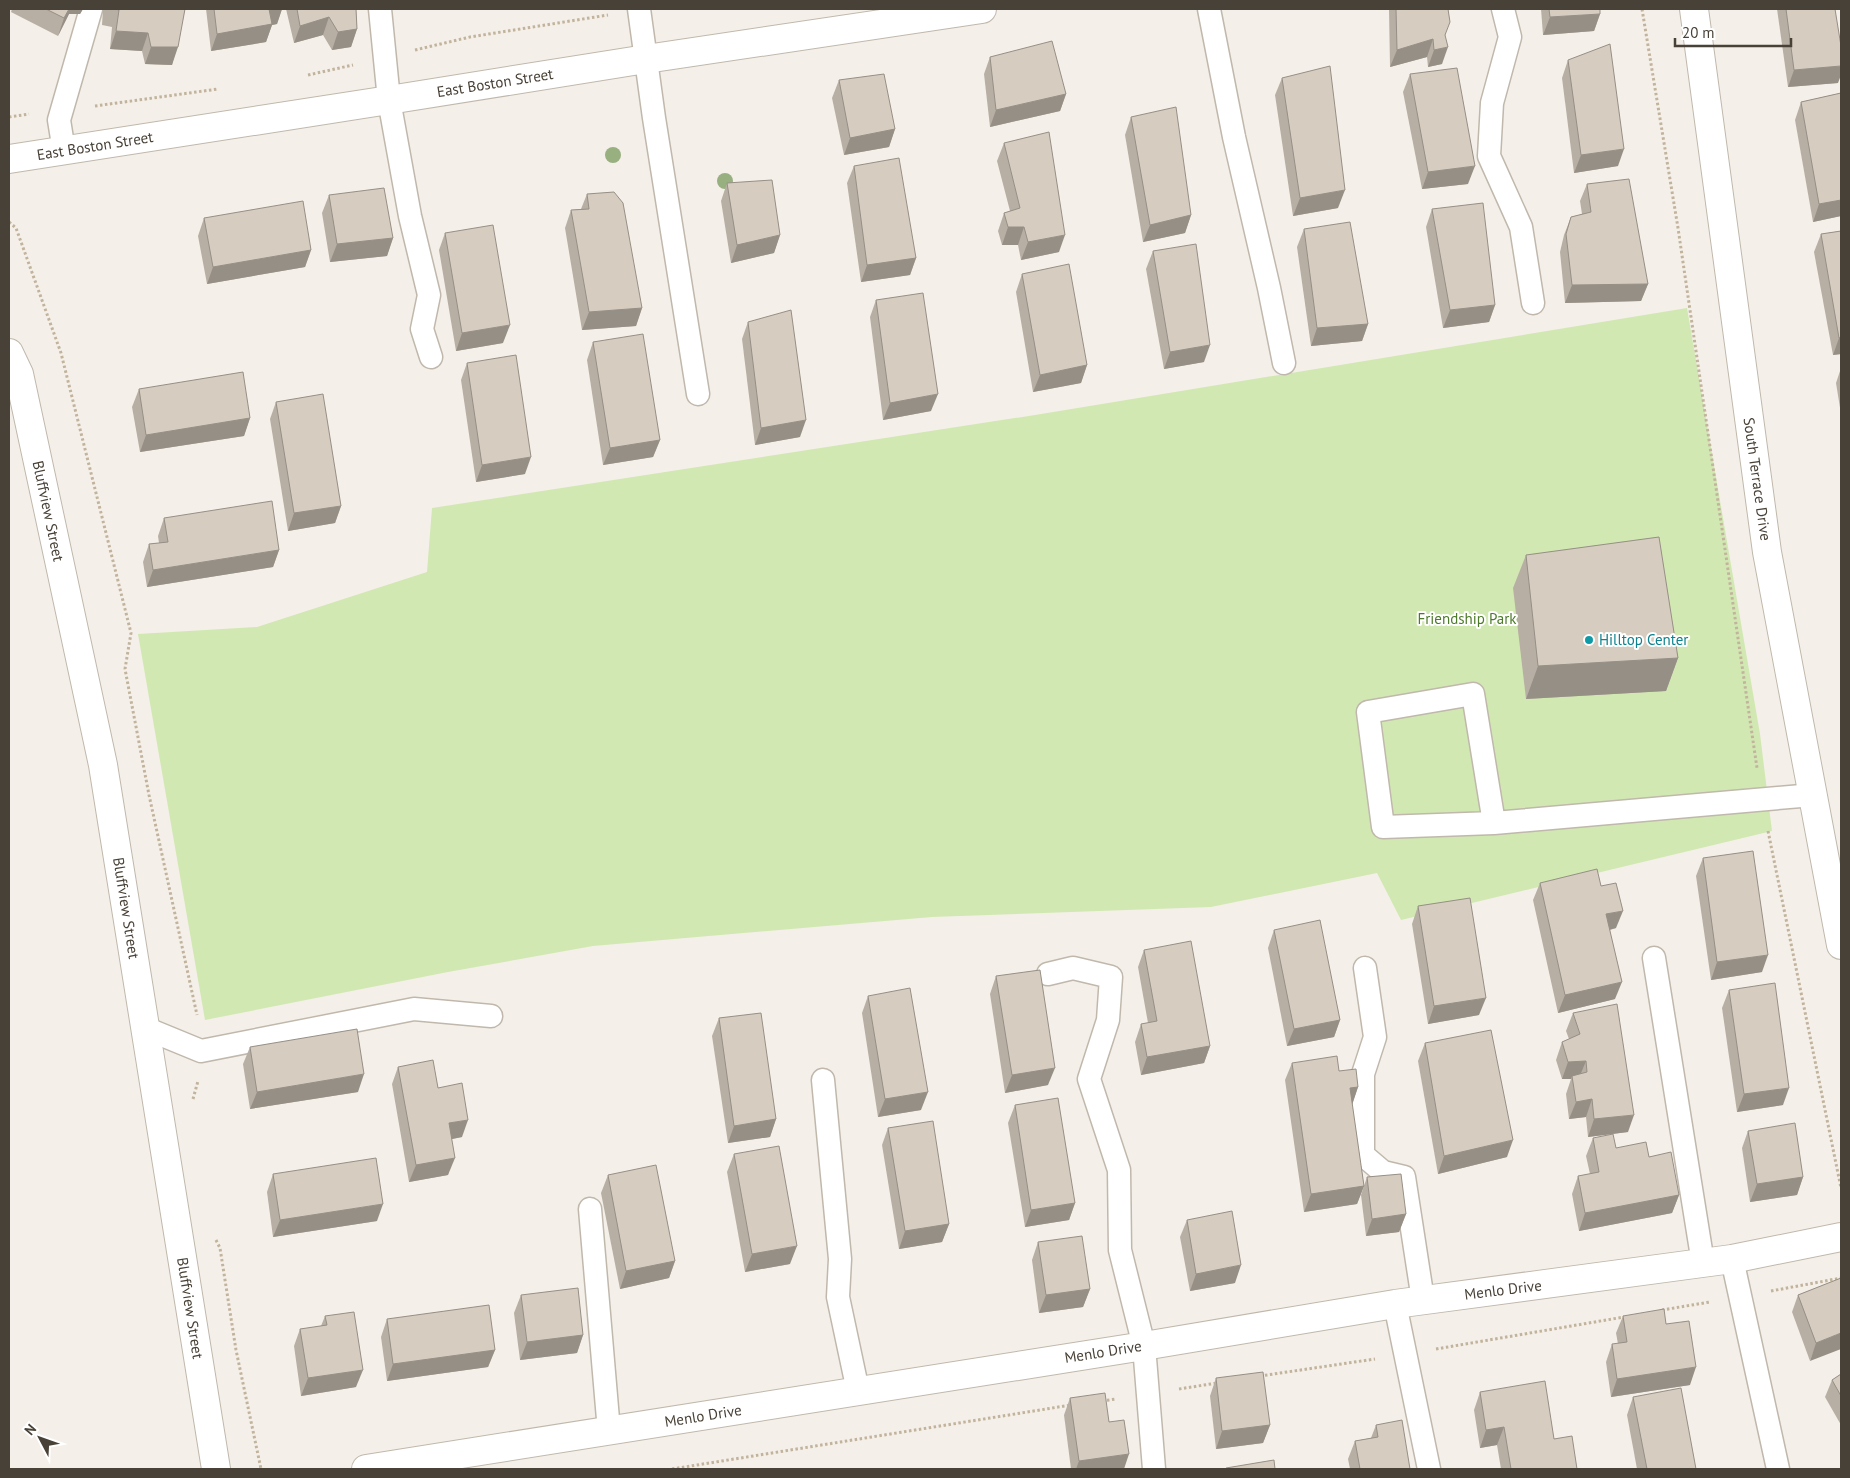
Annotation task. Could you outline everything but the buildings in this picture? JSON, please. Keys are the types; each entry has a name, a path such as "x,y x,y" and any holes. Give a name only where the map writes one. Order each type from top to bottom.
{"street":[{"name":"East Boston Street","path":"9,159 390,100 921,14 982,9"},
{"name":"South Terrace Drive","path":"1694,9 1767,552 1841,946"},
{"name":"Bluffview Street","path":"9,353 19,374 103,765 216,1469"},
{"name":"Menlo Drive","path":"366,1469 1144,1346 1395,1304 1702,1264 1841,1237"}],"lane":[{"path":"64,151 59,120 91,9"},
{"path":"380,9 390,100 410,216 429,295 422,329 431,357"},
{"path":"1210,9 1234,138 1265,269 1284,362"},
{"path":"1503,9 1510,37 1492,103 1489,156 1522,227 1533,303"},
{"path":"639,10 654,118 698,394"},
{"path":"1494,824 1473,694 1368,712 1383,827 1494,824 1813,794"},
{"path":"1654,958 1702,1264"},
{"path":"1048,974 1073,968 1111,977 1108,1020 1089,1079 1119,1170 1120,1250 1144,1346 1154,1469"},
{"path":"1365,968 1375,1038 1363,1074 1363,1155 1383,1172 1404,1177 1423,1300"},
{"path":"145,1028 201,1051 414,1009 491,1016"},
{"path":"823,1080 840,1259 838,1297 858,1391"},
{"path":"590,1209 609,1431"},
{"path":"1732,1259 1778,1469"},
{"path":"1395,1304 1429,1469"}],"path":[{"path":"1642,9 1680,248 1761,799 1841,1188"},
{"path":"304,76 470,37 639,10"},
{"path":"9,117 219,89"},
{"path":"1653,1312 1841,1278"},
{"path":"1253,1378 1468,1345 1633,1315"},
{"path":"1099,1401 1224,1382"},
{"path":"672,1469 1080,1404"}],"green space":[{"name":"Friendship Park","path":"1687,308 1760,734 1772,831 1401,920 1377,873 1211,907 932,917 593,946 448,972 205,1020 138,634 257,627 427,572 432,508 1035,415"}],"place":[{"name":"Hilltop Center","path":"1589,640"}]}
